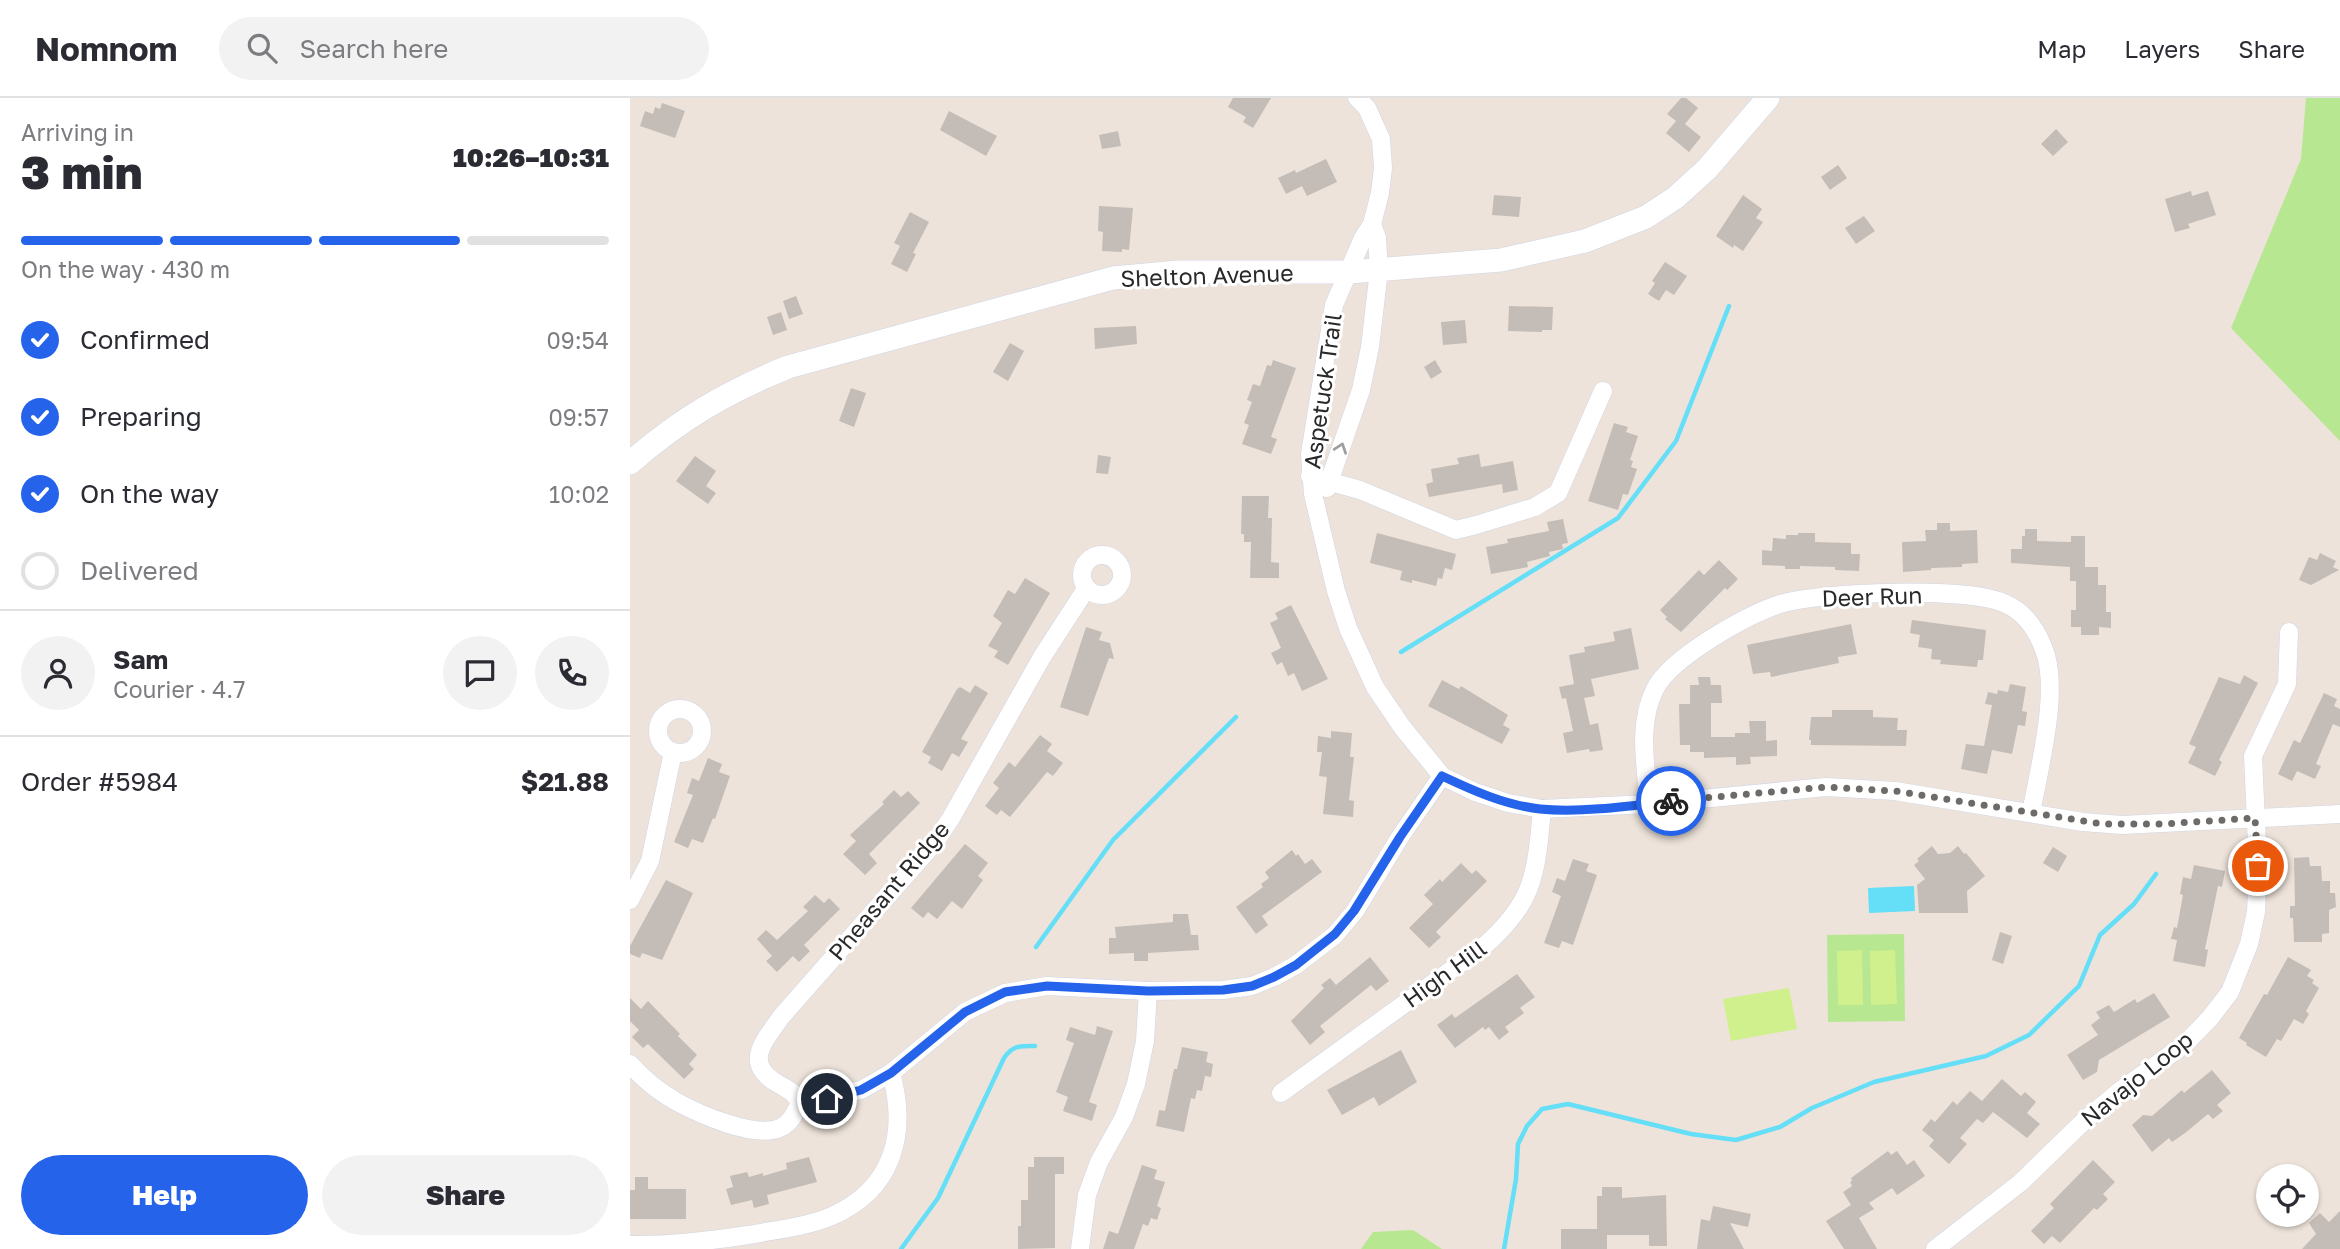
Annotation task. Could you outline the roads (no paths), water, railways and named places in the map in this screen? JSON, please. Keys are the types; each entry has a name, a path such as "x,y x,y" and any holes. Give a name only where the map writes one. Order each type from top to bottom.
{"main road":[{"name":"Shelton Avenue","path":"630,463 664,434 709,404 736,389 788,367 1114,278 1166,273 1379,270 1501,260 1585,241 1646,217 1675,198 1707,169 1768,98"}],"street":[{"path":"1357,98 1367,108 1381,139 1383,168 1372,223"},
{"name":"Aspetuck Trail","path":"1317,512 1365,376 1379,270 1377,238 1372,223"},
{"name":"Aspetuck Trail","path":"1372,223 1334,304 1310,454 1310,476 1344,615 1375,687 1386,707 1442,776 1475,792 1508,803 1542,809 1650,804 1826,787 1895,791 2083,822 2122,825 2340,814"},
{"path":"1310,476 1330,480 1456,530 1535,507 1558,494 1603,391"},
{"name":"Pheasant Ridge","path":"800,1103 792,1091 774,1082 761,1069 758,1060 760,1048 781,1017 935,842 1042,657 1086,589"},
{"name":"Deer Run","path":"1650,804 1644,735 1651,700 1663,677 1687,656 1744,620 1782,604 1857,594 1950,594 1983,596 2008,604 2027,620 2043,645 2048,660 2051,687 2031,813"},
{"name":"Navajo Loop","path":"1935,1249 2020,1184 2084,1121 2121,1090 2186,1044 2230,992 2249,944 2256,912 2258,866 2253,756 2287,684 2289,632"},
{"path":"630,900 650,861 673,752"},
{"path":"630,1064 650,1084 676,1102 746,1129 774,1130 783,1127 800,1103 861,1090 891,1073 965,1012 1005,992 1047,986 1148,991 1238,989 1252,986 1296,965 1335,934 1354,911 1442,776"},
{"name":"High Hill","path":"1281,1093 1483,947 1501,931 1524,902 1531,886 1542,809"},
{"path":"1080,1249 1087,1195 1099,1163 1125,1117 1136,1084 1145,1041 1148,991"},
{"path":"630,1245 705,1242 802,1225 830,1217 864,1198 880,1179 893,1152 900,1112 891,1073"}],"water":[{"path":"1914,886 1915,911 1869,913 1868,888"}],"waterway":[{"path":"1401,652 1618,518 1676,441 1729,306"},
{"path":"1036,947 1113,840 1236,717"},
{"path":"1504,1249 1516,1179 1518,1144 1527,1126 1542,1109 1568,1104 1691,1134 1736,1140 1780,1127 1812,1108 1874,1082 1986,1056 2029,1035 2079,986 2100,935 2134,904 2156,874"},
{"path":"901,1249 938,1198 1004,1058 1017,1047 1035,1046"}]}
